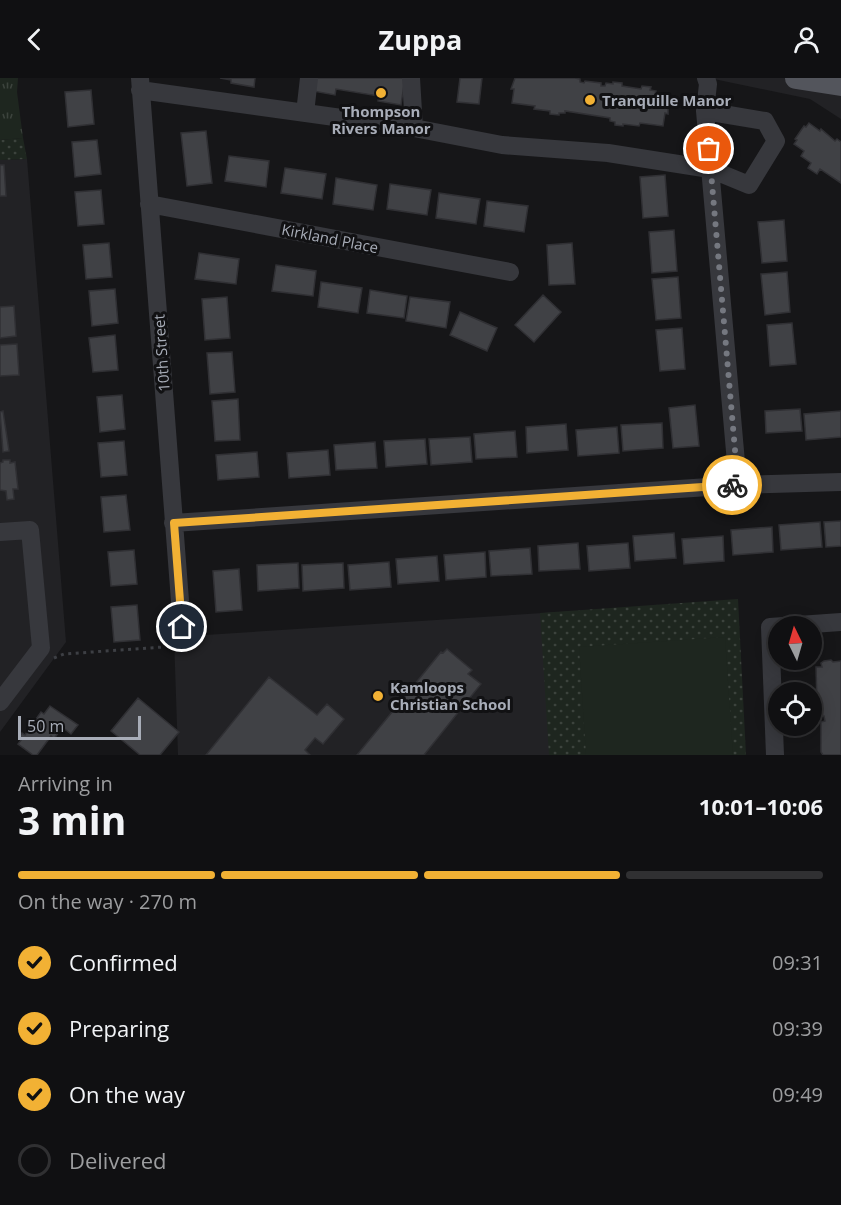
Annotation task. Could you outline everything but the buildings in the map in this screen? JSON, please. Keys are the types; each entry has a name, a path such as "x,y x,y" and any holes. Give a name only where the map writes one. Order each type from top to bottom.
{"main road":[{"path":"803,79 841,85"},
{"path":"803,79 841,100"}],"street":[{"path":"305,113 309,78"},
{"path":"411,78 414,128"},
{"path":"706,78 708,84 705,111 738,485"},
{"path":"140,84 305,113 414,128 502,145 608,153 711,169 749,185 776,141 765,121 705,111"},
{"name":"10th Street","path":"140,84 182,627"},
{"name":"Kirkland Place","path":"149,204 510,272"},
{"path":"174,523 738,485 841,482"},
{"path":"0,532 30,530 41,648 0,702"},
{"path":"775,755 770,627 841,622"}],"path":[{"path":"49,663 55,657 64,654 164,647 167,643 166,629 182,627"}],"shaded area":[{"path":"709,78 841,78 841,119 810,99"},
{"path":"27,159 66,642 0,732 0,160"},
{"name":"Kamloops Christian School","path":"574,611 584,755 178,755 174,637"}],"green space":[{"path":"0,78 18,78 17,92 23,138 0,140"},
{"path":"23,138 27,159 0,160 0,140"},
{"path":"738,599 746,755 549,755 540,613"},
{"path":"725,637 733,755 586,755 579,647"}],"way so far":[{"path":"709,149 738,485 732,485"}],"place":[{"name":"Thompson Rivers Manor","path":"381,93"},
{"name":"Tranquille Manor","path":"590,100"},
{"name":"Kamloops Christian School","path":"378,696"}],"route":[{"path":"182,627 174,523 732,485"}]}
